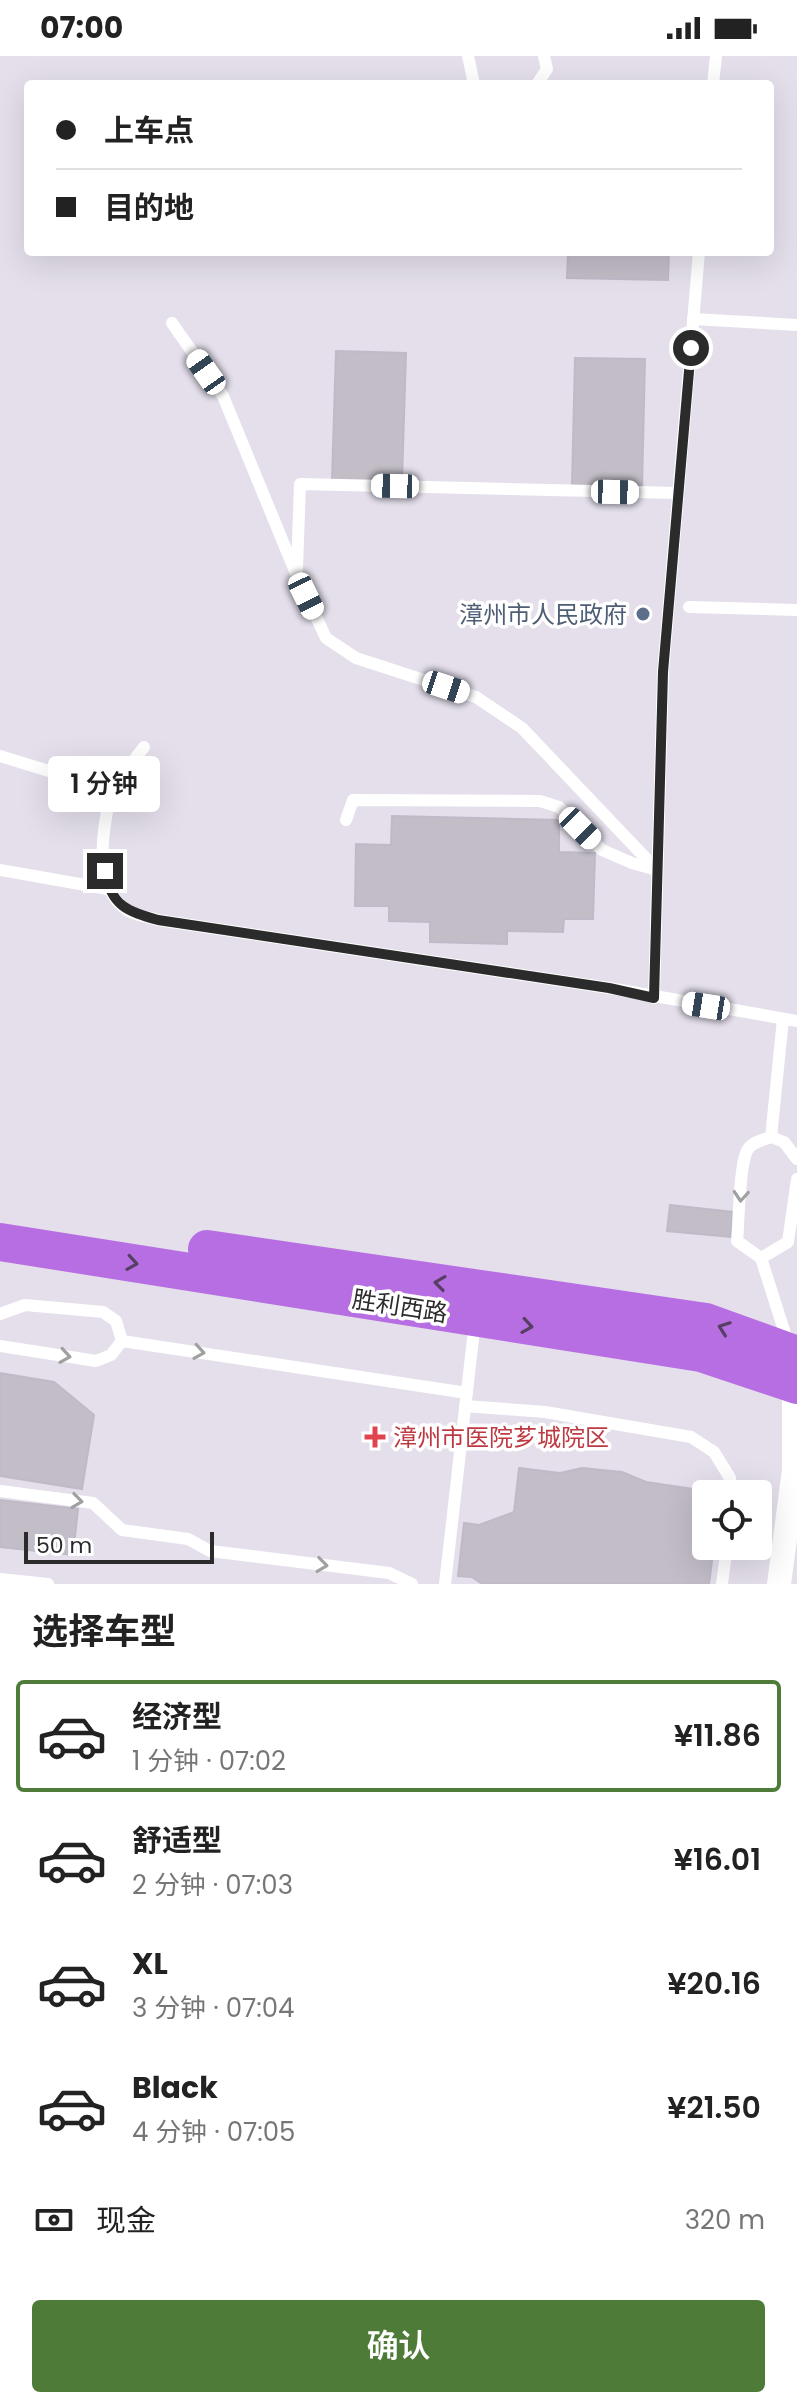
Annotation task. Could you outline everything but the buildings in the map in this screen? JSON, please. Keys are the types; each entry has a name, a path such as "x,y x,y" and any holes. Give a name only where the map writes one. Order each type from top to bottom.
{"main road":[{"path":"0,1218 706,1322 795,1370"},
{"name":"胜利西路","path":"0,1242 795,1370"}],"street":[{"path":"779,1584 794,1470 795,1370"}],"lane":[{"path":"468,56 473,80"},
{"path":"540,80 547,69 544,56"},
{"path":"713,80 716,56"},
{"path":"654,998 663,672 699,256"},
{"path":"693,319 797,325"},
{"path":"172,323 223,396 297,576 326,638 356,658 476,697 522,728 657,870"},
{"path":"297,576 300,484 678,493"},
{"path":"689,607 797,610"},
{"path":"144,747 111,790 101,853 108,889 128,911 158,920 594,986 797,1021"},
{"path":"0,756 111,790"},
{"path":"346,820 353,800 540,801 559,807 602,850 657,870"},
{"path":"0,870 108,889"},
{"path":"771,1137 783,1019"},
{"path":"795,1370 761,1258 737,1241 743,1164 747,1151 756,1142 771,1137 784,1142 797,1159"},
{"path":"761,1258 788,1242 797,1179"},
{"path":"0,1314 25,1305 103,1312 116,1321 122,1341"},
{"path":"445,1584 476,1317"},
{"path":"0,1346 96,1361 111,1355 122,1341"},
{"path":"122,1341 691,1437 714,1452 730,1480"},
{"path":"0,1491 93,1503 122,1530 188,1539 210,1551 389,1573 412,1584"},
{"path":"722,1584 725,1560"},
{"path":"0,1579 48,1584"}],"place":[{"name":"漳州市人民政府","path":"643,614"},
{"name":"漳州市医院芗城院区","path":"375,1437"}],"route":[{"path":"105,871 108,889 128,911 158,920 609,988 654,998 663,672 691,348"}]}
